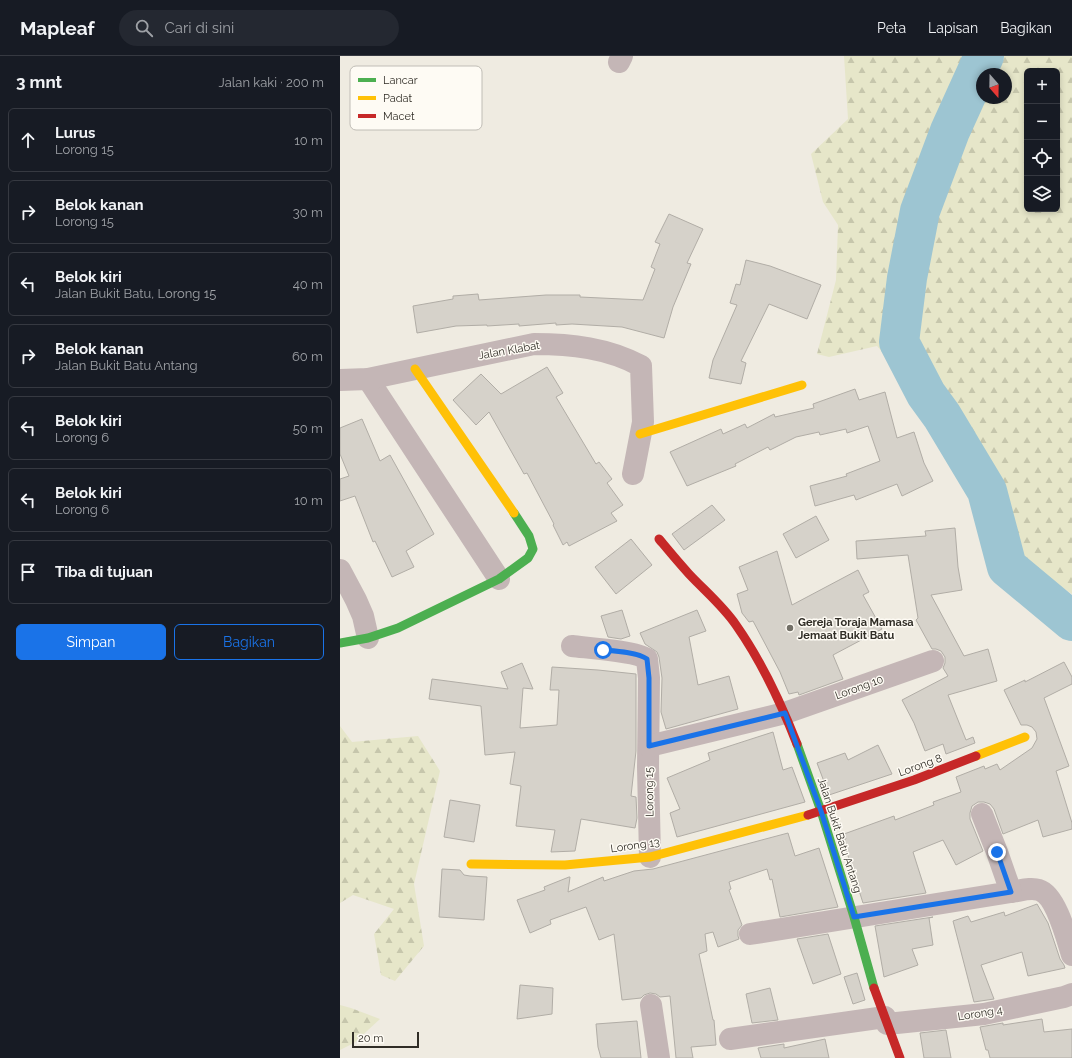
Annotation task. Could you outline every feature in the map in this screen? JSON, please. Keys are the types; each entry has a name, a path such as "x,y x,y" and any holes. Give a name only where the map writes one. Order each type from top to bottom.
{"street":[{"name":"Jalan Klabat","path":"340,380 368,380 534,344 581,346 625,357 641,366 643,422 633,474"},
{"path":"340,643 368,638 398,628 499,579 522,564 531,555 533,549 529,536 415,369"},
{"path":"368,380 499,579"},
{"path":"640,434 802,385"},
{"name":"Jalan Bukit Batu Antang","path":"659,539 689,574 718,603 736,625 762,667 785,713 821,811 854,917 873,985 900,1058"},
{"path":"340,570 363,616 368,638"},
{"name":"Lorong 15","path":"572,646 627,653 647,659 649,678 650,857"},
{"name":"Lorong 10","path":"649,746 785,713 932,661"},
{"name":"Lorong 8","path":"821,811 914,780 1025,737"},
{"name":"Lorong 13","path":"470,864 565,865 650,857 821,811"},
{"path":"982,814 1011,892"},
{"path":"750,934 1032,889 1045,892 1051,900 1062,923 1072,955"},
{"name":"Lorong 4","path":"730,1040 886,1020 984,1014 1072,994"},
{"path":"651,1005 658,1058"}],"green space":[{"path":"844,56 1072,56 1072,594 1015,557 993,481 877,346 829,357 817,354 836,280 838,225 823,202 811,154 848,119"},
{"path":"340,726 352,742 418,736 440,771 414,884 424,946 395,981 381,975 374,934 394,909 353,895 340,903"},
{"path":"340,1005 380,1019 354,1043 340,1050"}],"building":[{"path":"669,214 703,229 687,263 691,264 673,307 664,338 622,327 572,324 556,325 556,323 519,326 519,324 456,326 417,333 413,306 453,299 453,296 478,294 479,300 546,295 580,295 580,297 643,300 655,269 651,267 660,244 655,242"},
{"path":"746,260 770,266 821,285 807,319 769,304 741,361 746,363 741,384 709,378 713,360 737,305 730,303 736,284 740,285"},
{"path":"547,367 563,393 556,397 596,464 599,462 612,479 607,483 623,505 611,513 617,521 569,546 567,542 563,545 553,525 554,524 527,473 524,474 489,412 476,425 453,400 481,374 501,394"},
{"path":"855,389 859,400 885,392 897,438 914,432 924,463 933,481 902,496 897,484 856,500 854,495 815,506 810,486 847,476 846,474 880,461 868,426 847,433 846,429 820,435 819,432 796,437 770,450 768,447 735,464 736,466 687,486 670,452 721,429 723,434 745,424 747,428 774,414 775,417 814,408 813,404"},
{"path":"362,419 380,461 390,455 434,534 406,551 414,567 392,577 375,541 373,542 355,496 340,501 340,479 349,476 340,454 340,428"},
{"path":"712,505 725,520 684,550 672,534"},
{"path":"816,516 829,540 796,558 783,534"},
{"path":"955,528 958,567 962,590 931,595 964,656 988,649 997,681 948,695 966,740 973,737 975,743 946,754 943,744 925,751 914,723 902,700 948,676 943,668 945,657 941,651 932,649 916,620 918,618 908,555 857,559 856,541 926,536 925,531"},
{"path":"631,539 652,565 616,594 595,567"},
{"path":"777,551 792,605 858,570 869,592 863,595 882,629 833,655 843,679 799,695 798,692 789,694 780,672 753,621 749,622 742,613 737,594 748,590 739,567"},
{"path":"622,610 630,636 621,639 608,637 601,616"},
{"path":"697,610 706,631 689,637 698,685 729,676 738,709 666,729 661,712 662,678 659,657 657,652 645,644 640,633"},
{"path":"1064,662 1072,677 1072,684 1044,698 1069,766 1056,771 1072,823 1072,829 1043,837 1038,820 1003,834 994,809 990,804 978,802 972,806 970,819 983,851 956,865 943,840 913,852 926,893 863,903 843,840 846,839 844,834 894,816 895,820 934,805 933,802 961,792 956,777 984,766 985,769 997,764 1000,770 1032,748 1037,739 1036,732 1032,727 1021,725 1004,690 1025,680 1025,682"},
{"path":"522,663 533,689 523,688 520,728 557,725 559,690 550,690 552,667 636,674 636,751 631,796 636,797 637,818 635,828 581,819 575,851 551,852 555,830 516,826 521,786 510,784 515,752 485,755 481,706 429,699 432,679 508,689 501,672"},
{"path":"773,732 783,770 792,767 805,802 677,837 670,813 680,809 667,778 710,760 708,753"},
{"path":"878,745 892,774 829,795 817,763 845,753 848,760"},
{"path":"450,800 480,805 474,842 444,837"},
{"path":"788,833 795,856 819,848 838,907 780,917 772,879 770,880 767,869 729,882 731,889 729,890 742,925 738,930 739,939 718,947 713,932 705,934 707,951 699,954 714,1020 716,1045 691,1047 693,1058 676,1058 670,996 660,997 656,994 650,993 641,998 622,1000 614,934 599,940 586,907 550,920 551,924 530,933 517,900 545,890 544,887 569,877 568,892 603,877 604,881 634,871 653,869"},
{"path":"442,869 460,870 464,875 487,877 484,920 439,917"},
{"path":"1037,904 1048,923 1060,959 1065,968 1028,976 1022,952 981,965 994,999 974,1002 953,921 968,916 971,922 1004,912 1005,916"},
{"path":"933,917 929,918 933,945 912,949 918,965 884,977 875,926"},
{"path":"828,934 841,974 813,984 797,939"},
{"path":"857,973 865,1000 853,1004 844,977"},
{"path":"520,985 553,988 552,1014 517,1019"},
{"path":"770,988 778,1020 752,1023 746,994"},
{"path":"1042,1019 1044,1032 1072,1029 1072,1058 990,1058 988,1050 986,1050 980,1027"},
{"path":"637,1021 641,1058 601,1058 598,1047 596,1024"},
{"path":"946,1030 951,1058 924,1058 920,1033"},
{"path":"825,1039 829,1058 761,1058 758,1048 784,1044 784,1048"}],"waterway":[{"path":"984,56 950,131 920,211 907,278 899,342 926,394 942,416 987,491 1007,567 1072,621"}],"traffic: fast":[{"path":"340,643 368,638 398,628 499,579 528,558 533,549 529,536 514,513"},
{"path":"797,744 821,811 854,917 874,988"}],"traffic: slow":[{"path":"415,369 514,513"},
{"path":"640,434 802,385"},
{"path":"976,756 1025,737"},
{"path":"471,864 565,865 650,857 808,815"}],"traffic: jam":[{"path":"659,539 736,625 754,653 770,683 797,744"},
{"path":"808,815 914,780 976,756"},
{"path":"874,988 900,1058"}],"place":[{"name":"Gereja Toraja Mamasa Jemaat Bukit Batu","path":"790,628"}],"route":[{"path":"603,650 627,653 647,659 649,678 649,746 785,713 821,811 854,917 1011,892 997,852"}]}
